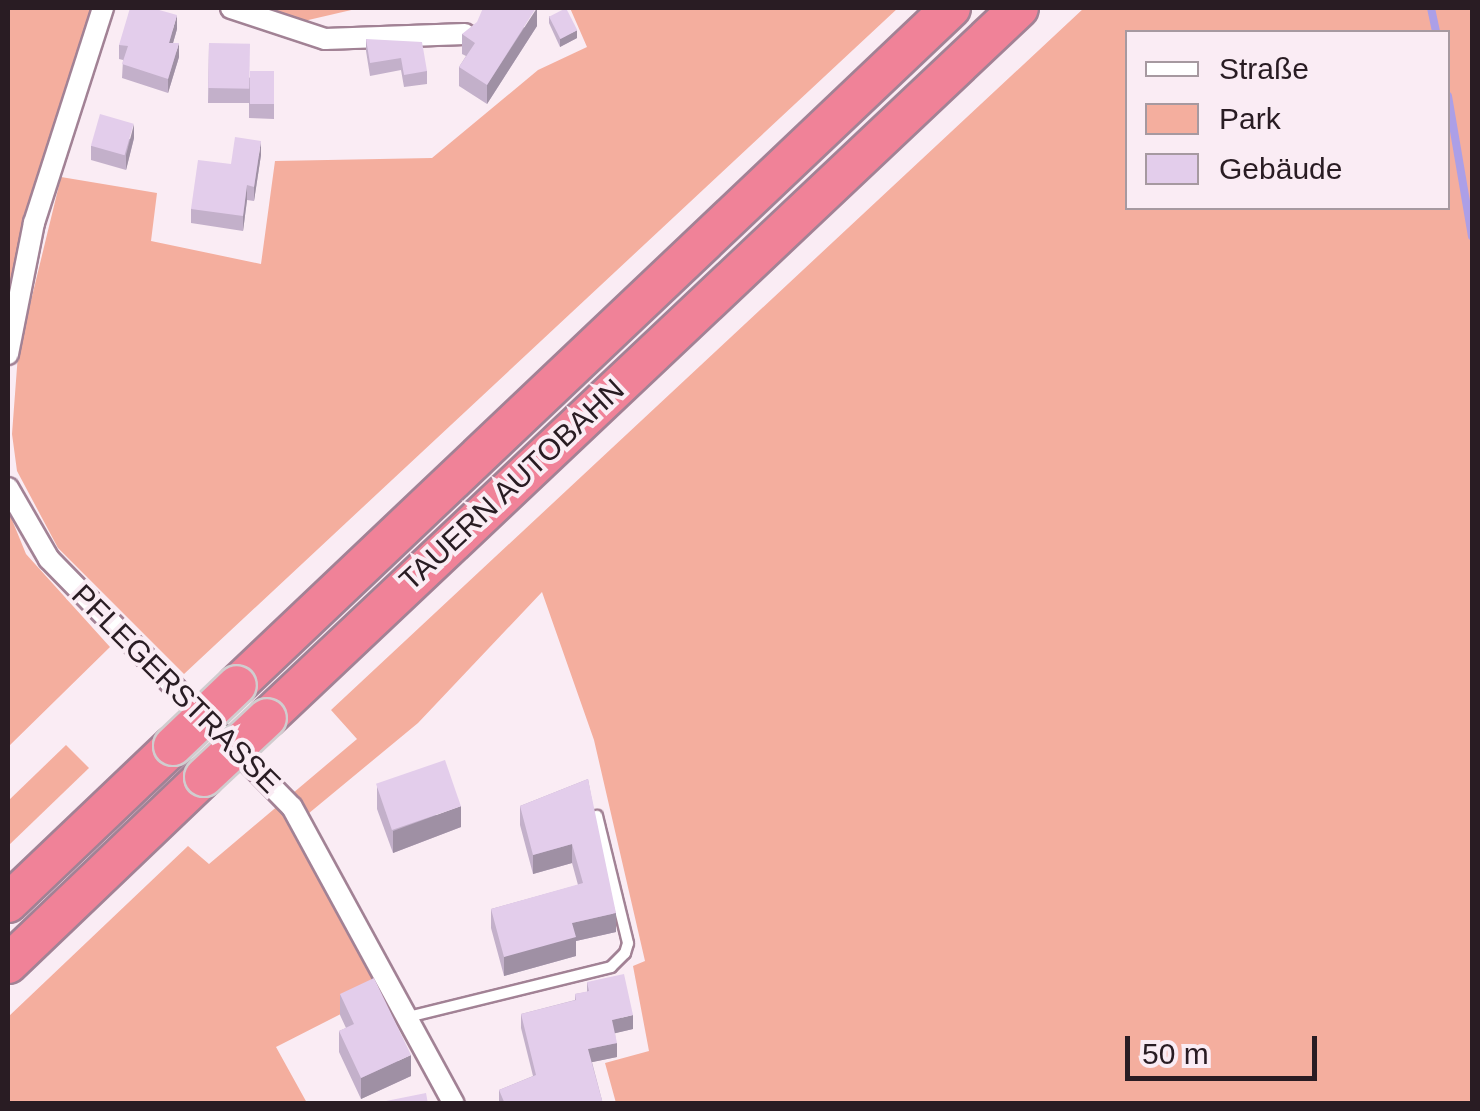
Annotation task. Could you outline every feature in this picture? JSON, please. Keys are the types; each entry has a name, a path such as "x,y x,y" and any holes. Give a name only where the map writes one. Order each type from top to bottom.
{"highway":[{"name":"TAUERN AUTOBAHN","path":"8,903 951,8"},
{"name":"TAUERN AUTOBAHN","path":"8,964 1019,8"}],"street":[{"path":"8,354 34,223 103,8"},
{"path":"231,8 326,39 465,34"},
{"name":"PFLEGERSTRASSE","path":"8,488 48,559 292,807 454,1104"}],"lane":[{"path":"408,1018 611,968 625,954 628,943 597,816"}],"green space":[{"path":"8,8 92,8 19,243 8,303"},
{"path":"263,8 360,8 304,21"},
{"path":"570,8 898,8 184,674 58,548 17,471 12,434 18,354 61,177 157,193 151,241 261,264 275,161 432,158 538,70 587,47"},
{"path":"1084,8 1472,8 1472,1103 616,1103 605,1063 649,1051 633,966 645,961 594,740 542,592 418,723 291,828 382,993 276,1047 307,1103 8,1104 8,1017 188,846 209,864 357,739 331,710"},
{"path":"8,510 26,554 110,647 8,747"},
{"path":"66,745 89,768 8,846 8,801"}],"building":[{"path":"130,8 152,8 177,15 169,43 179,43 168,79 122,64 128,46 119,45"},
{"path":"483,8 536,8 487,85 459,67 475,43 462,34 477,22"},
{"path":"566,8 577,30 560,39 549,17"},
{"path":"366,39 422,42 427,71 404,75 401,58 370,63"},
{"path":"209,43 250,44 249,89 208,88"},
{"path":"250,71 274,71 274,104 250,104"},
{"path":"100,114 134,124 125,155 91,146"},
{"path":"235,137 261,141 254,187 247,185 243,216 191,209 198,160 231,164"},
{"path":"445,760 461,806 392,830 376,784"},
{"path":"588,779 616,913 572,923 576,937 504,957 491,909 583,883 572,844 533,855 520,806"},
{"path":"624,974 633,1015 612,1020 617,1043 588,1049 603,1104 505,1104 499,1090 536,1075 521,1014 576,1000 575,994 589,991 587,982"},
{"path":"374,978 411,1055 361,1078 339,1031 354,1024 340,994"},
{"path":"426,1093 428,1104 376,1103"}],"waterway":[{"path":"1431,8 1436,30"},
{"path":"1450,108 1472,236"}]}
